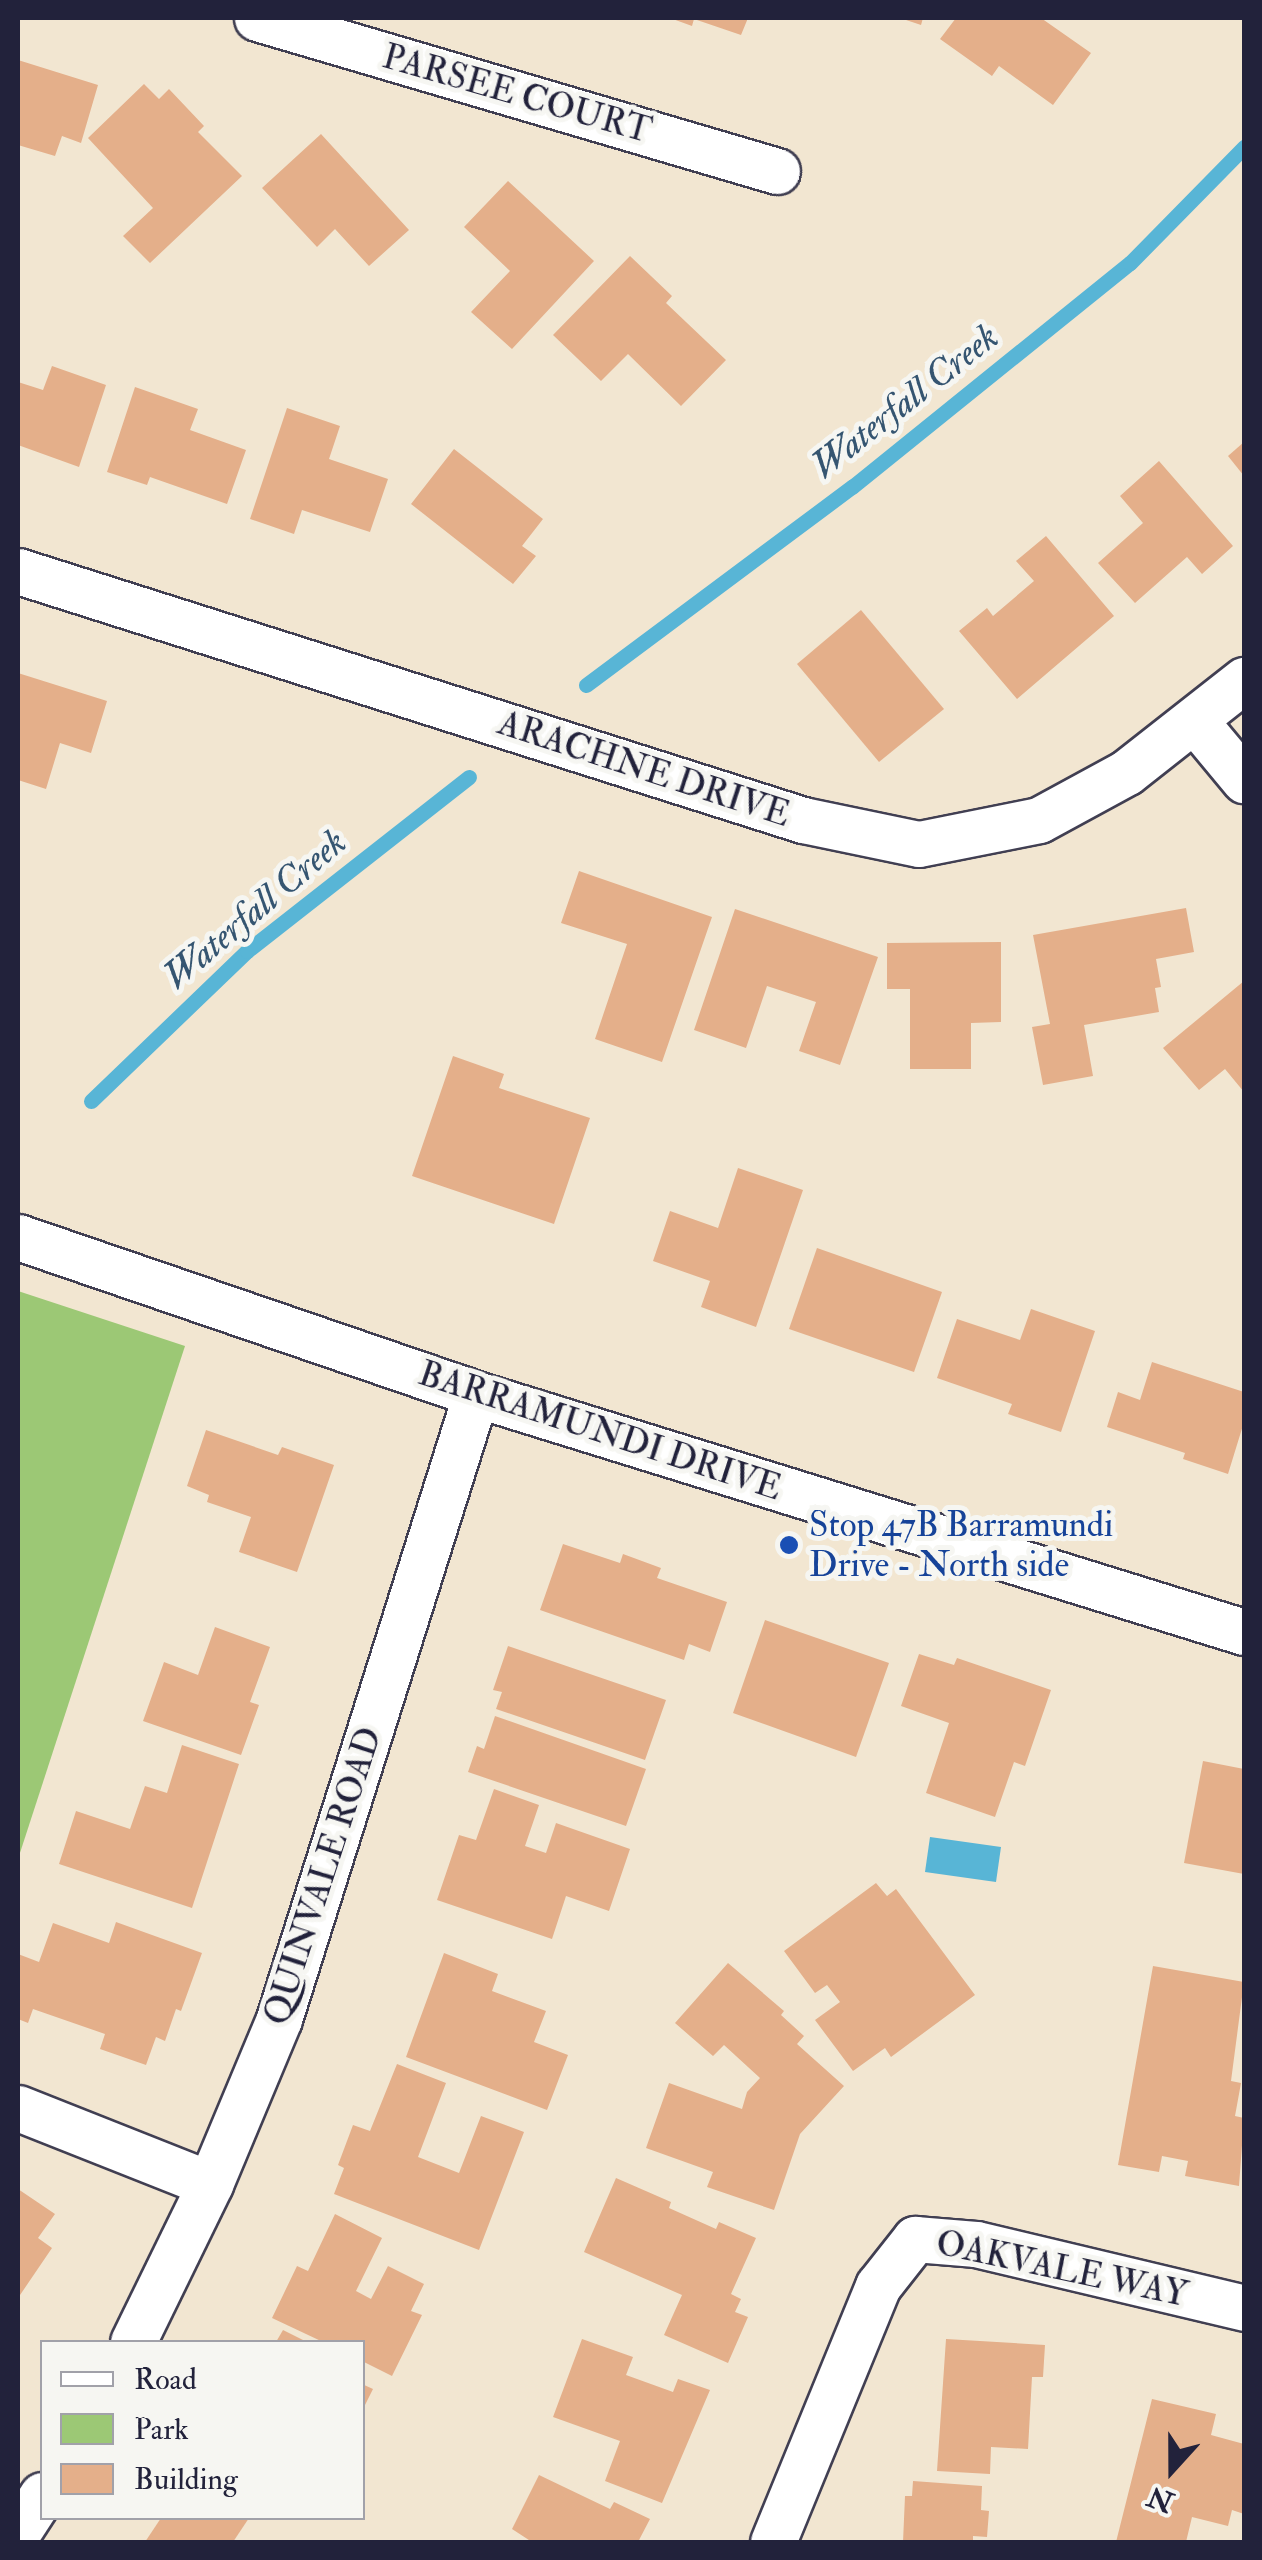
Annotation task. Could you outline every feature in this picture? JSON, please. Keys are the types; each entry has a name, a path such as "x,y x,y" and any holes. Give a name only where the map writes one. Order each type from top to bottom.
{"street":[{"name":"PARSEE COURT","path":"258,18 778,171"},
{"name":"ARACHNE DRIVE","path":"18,571 803,820 919,844 1039,820 1127,772 1244,680"},
{"path":"1196,721 1244,780"},
{"name":"BARRAMUNDI DRIVE","path":"18,1237 476,1394 1244,1632"},
{"name":"QUINVALE ROAD","path":"134,2340 210,2184 279,2018 476,1394"},
{"path":"18,2108 210,2184"},
{"name":"OAKVALE WAY","path":"774,2542 878,2286 915,2239 976,2244 1244,2308"},
{"path":"18,2532 40,2498"}],"green space":[{"path":"18,1291 185,1346 18,1859"}],"water":[{"path":"930,1837 1001,1847 996,1882 925,1872"}],"building":[{"path":"670,18 748,18 741,35 694,19 692,26"},
{"path":"900,18 923,18 921,25"},
{"path":"956,18 1041,18 1091,53 1053,105 999,66 992,76 940,39"},
{"path":"18,60 98,85 81,143 62,136 55,156 18,145"},
{"path":"144,84 159,99 169,89 204,126 198,132 242,176 150,263 123,236 153,208 88,138"},
{"path":"321,134 409,230 369,266 335,229 317,247 262,188"},
{"path":"508,181 594,261 512,349 471,312 510,271 464,227"},
{"path":"630,256 672,296 666,303 726,360 681,406 628,354 601,381 553,335"},
{"path":"52,366 106,385 79,467 18,445 18,382 43,390"},
{"path":"135,387 198,409 190,430 246,450 227,504 150,477 147,485 107,472"},
{"path":"287,408 340,426 329,459 388,479 370,532 302,510 294,534 250,519"},
{"path":"1244,442 1244,476 1228,456"},
{"path":"454,449 543,519 522,546 536,556 513,584 411,504"},
{"path":"1159,461 1233,546 1202,574 1187,557 1135,603 1098,563 1143,523 1120,496"},
{"path":"1046,536 1114,616 1017,699 959,631 987,608 993,616 1034,581 1016,561"},
{"path":"861,610 944,709 879,762 797,664"},
{"path":"18,673 107,701 91,753 60,743 46,789 18,780"},
{"path":"579,871 712,917 662,1062 595,1039 627,944 561,923"},
{"path":"1186,908 1194,952 1156,959 1161,987 1155,988 1159,1012 1084,1025 1093,1076 1043,1085 1032,1027 1050,1024 1033,935"},
{"path":"735,909 878,957 840,1065 799,1051 816,1002 767,986 746,1048 694,1030"},
{"path":"1001,942 1001,1022 971,1023 971,1069 910,1069 910,989 887,989 887,943"},
{"path":"1244,981 1244,1092 1225,1069 1199,1090 1163,1048"},
{"path":"453,1056 504,1074 499,1088 590,1118 554,1224 412,1176"},
{"path":"738,1168 803,1190 756,1327 701,1307 710,1281 653,1261 670,1211 718,1228"},
{"path":"817,1248 942,1292 914,1372 789,1329"},
{"path":"1031,1309 1095,1331 1061,1432 1008,1414 1012,1404 937,1378 957,1319 1020,1340"},
{"path":"1152,1362 1244,1392 1244,1422 1228,1474 1183,1459 1185,1453 1107,1427 1118,1392 1140,1400"},
{"path":"206,1430 278,1455 282,1447 334,1465 297,1572 239,1552 251,1517 207,1502 209,1495 187,1486"},
{"path":"563,1544 620,1563 623,1554 661,1568 657,1578 727,1602 710,1652 689,1644 684,1660 540,1610"},
{"path":"765,1620 889,1663 856,1757 733,1713"},
{"path":"215,1627 270,1647 250,1702 259,1705 241,1755 143,1721 164,1662 198,1675"},
{"path":"508,1646 666,1700 645,1760 496,1709 502,1692 493,1690"},
{"path":"919,1654 954,1665 957,1658 1051,1690 1025,1766 1014,1762 995,1817 926,1793 949,1723 901,1706"},
{"path":"495,1716 646,1769 626,1826 468,1772 477,1746 484,1749"},
{"path":"182,1745 239,1764 192,1908 59,1864 76,1811 130,1829 145,1786 167,1793"},
{"path":"1203,1761 1244,1769 1244,1874 1184,1863"},
{"path":"494,1789 539,1805 525,1846 546,1853 556,1823 630,1849 609,1911 566,1896 552,1939 437,1900 459,1835 476,1840"},
{"path":"876,1883 887,1896 896,1889 975,1995 891,2057 885,2048 853,2071 815,2020 840,2002 827,1985 815,1993 784,1951"},
{"path":"116,1922 202,1953 181,2011 176,2009 165,2041 156,2037 146,2065 100,2049 105,2034 33,2009 28,2023 18,2019 18,1954 39,1962 53,1923 109,1943"},
{"path":"444,1953 498,1974 492,1991 546,2011 534,2042 568,2055 547,2110 406,2057"},
{"path":"728,1963 784,2011 781,2015 804,2036 797,2044 844,2086 800,2134 774,2210 707,2187 713,2172 646,2148 669,2083 742,2109 747,2092 760,2078 724,2045 713,2056 675,2023"},
{"path":"1153,1966 1244,1982 1231,2081 1241,2083 1235,2116 1244,2118 1239,2186 1185,2176 1188,2161 1162,2156 1159,2172 1118,2165"},
{"path":"397,2064 446,2083 418,2157 459,2173 481,2116 524,2132 479,2250 334,2194 344,2168 338,2165 353,2125 370,2131"},
{"path":"616,2178 671,2202 669,2208 716,2229 719,2222 756,2238 731,2294 741,2299 735,2312 748,2317 728,2363 664,2335 682,2295 584,2252"},
{"path":"18,2189 55,2214 38,2238 52,2248 18,2298"},
{"path":"335,2214 382,2238 356,2291 371,2299 388,2266 424,2284 411,2311 422,2315 392,2376 365,2362 365,2340 319,2340 272,2318 297,2266 308,2271"},
{"path":"283,2330 303,2340 277,2340"},
{"path":"582,2339 633,2357 626,2375 673,2392 678,2379 710,2390 662,2503 605,2481 620,2441 553,2417"},
{"path":"946,2339 1045,2345 1043,2377 1032,2377 1028,2449 991,2447 990,2474 937,2471"},
{"path":"365,2385 373,2389 365,2405"},
{"path":"1152,2399 1216,2414 1211,2435 1244,2444 1244,2514 1232,2510 1228,2526 1192,2517 1186,2542 1116,2542"},
{"path":"539,2475 610,2509 614,2502 650,2519 638,2542 532,2542 512,2529"},
{"path":"913,2481 982,2486 981,2510 989,2511 987,2537 973,2536 973,2542 903,2542 905,2496 912,2496"},
{"path":"160,2520 248,2520 233,2542 145,2542"}],"waterway":[{"name":"Waterfall Creek","path":"586,685 852,487 1130,263 1244,147"},
{"name":"Waterfall Creek","path":"91,1101 247,951 469,777"}],"place":[{"name":"Stop 47B Barramundi Drive - North side","path":"789,1545"}]}
